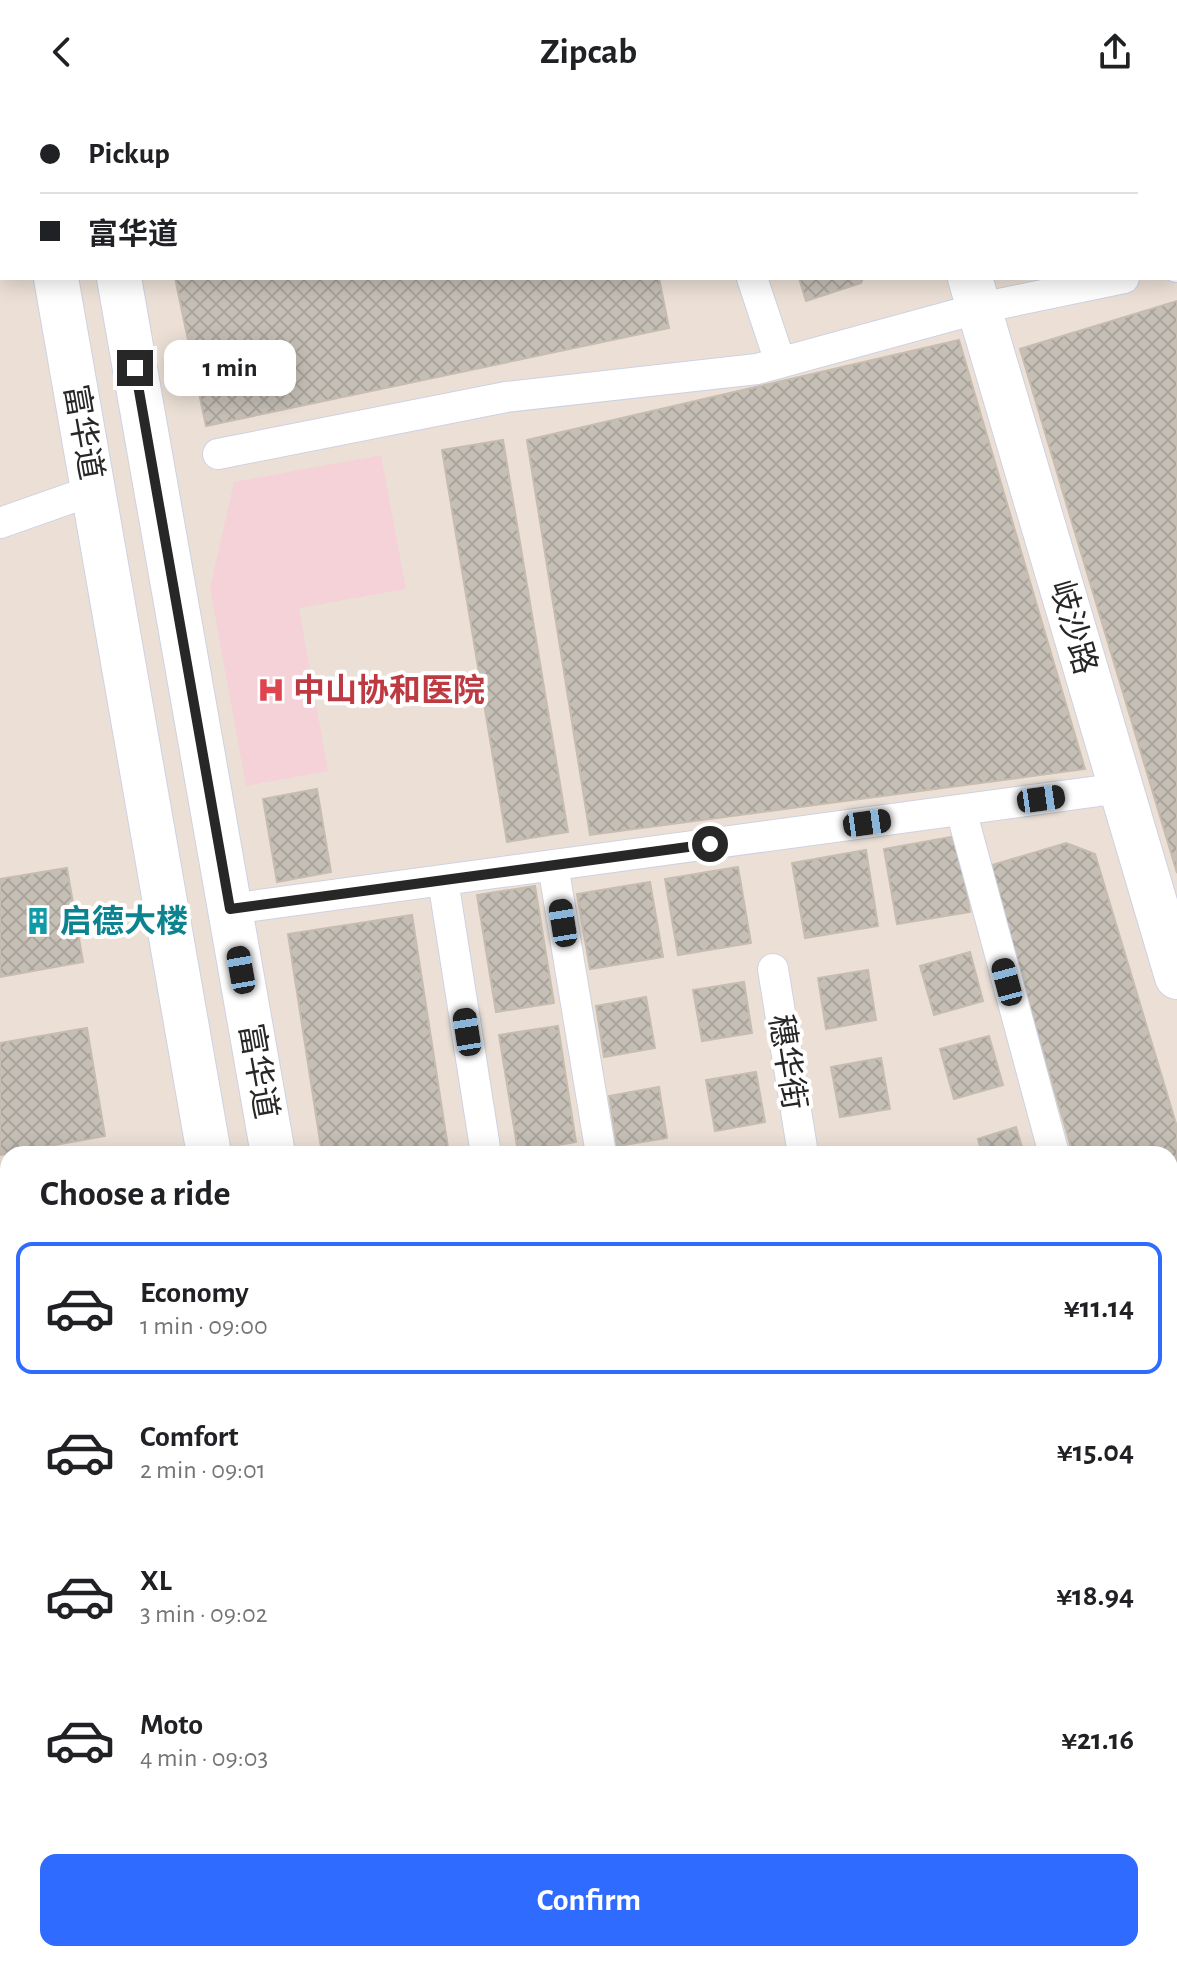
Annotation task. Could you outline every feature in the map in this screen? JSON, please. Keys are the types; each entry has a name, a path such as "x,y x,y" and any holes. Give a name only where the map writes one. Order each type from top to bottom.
{"main road":[{"name":"富华道","path":"56,280 208,1146"},
{"name":"富华道","path":"119,280 272,1146"},
{"name":"岐沙路","path":"975,293 1177,977"}],"street":[{"path":"753,280 780,362"},
{"path":"218,454 506,397 757,369 975,293 1104,280"},
{"path":"0,523 94,490"},
{"path":"230,909 1121,788"},
{"path":"961,810 1052,1146"},
{"path":"553,865 600,1146"},
{"path":"443,880 485,1146"},
{"name":"穗华街","path":"773,969 802,1146"}],"shaded area":[{"name":"中山协和医院","path":"381,455 406,589 299,608 328,771 246,786 210,588 234,482"}],"building":[{"path":"175,280 659,280 669,328 206,426"},
{"path":"800,280 862,280 861,283 806,301"},
{"path":"1177,301 1177,873 1020,349"},
{"path":"959,340 1085,769 590,835 527,440"},
{"path":"503,440 568,832 507,842 442,450"},
{"path":"317,789 331,872 277,882 263,799"},
{"path":"957,836 970,912 897,924 884,849"},
{"path":"1066,843 1095,854 1177,1127 1177,1146 1071,1146 989,866"},
{"path":"866,850 878,926 805,938 792,863"},
{"path":"738,867 751,943 678,955 665,879"},
{"name":"启德大楼","path":"67,868 83,962 0,977 0,879"},
{"path":"650,882 663,957 590,969 577,894"},
{"path":"535,886 554,1003 496,1012 477,895"},
{"path":"412,915 448,1146 321,1146 288,934"},
{"path":"970,952 983,1001 934,1015 920,966"},
{"path":"868,970 876,1020 826,1029 818,978"},
{"path":"744,982 752,1033 702,1041 693,990"},
{"path":"646,997 655,1048 604,1057 596,1006"},
{"path":"558,1026 576,1142 553,1146 517,1146 499,1035"},
{"path":"87,1028 105,1136 50,1146 0,1146 0,1043"},
{"path":"989,1036 1003,1085 954,1099 940,1049"},
{"path":"881,1058 890,1109 840,1117 831,1067"},
{"path":"756,1072 765,1122 715,1131 706,1080"},
{"path":"659,1087 667,1138 617,1146 609,1096"},
{"path":"1016,1127 1022,1146 980,1146 978,1139"}],"place":[{"name":"中山协和医院","path":"271,690"},
{"name":"启德大楼","path":"38,921"}],"route":[{"path":"135,368 230,909 710,844"}]}
